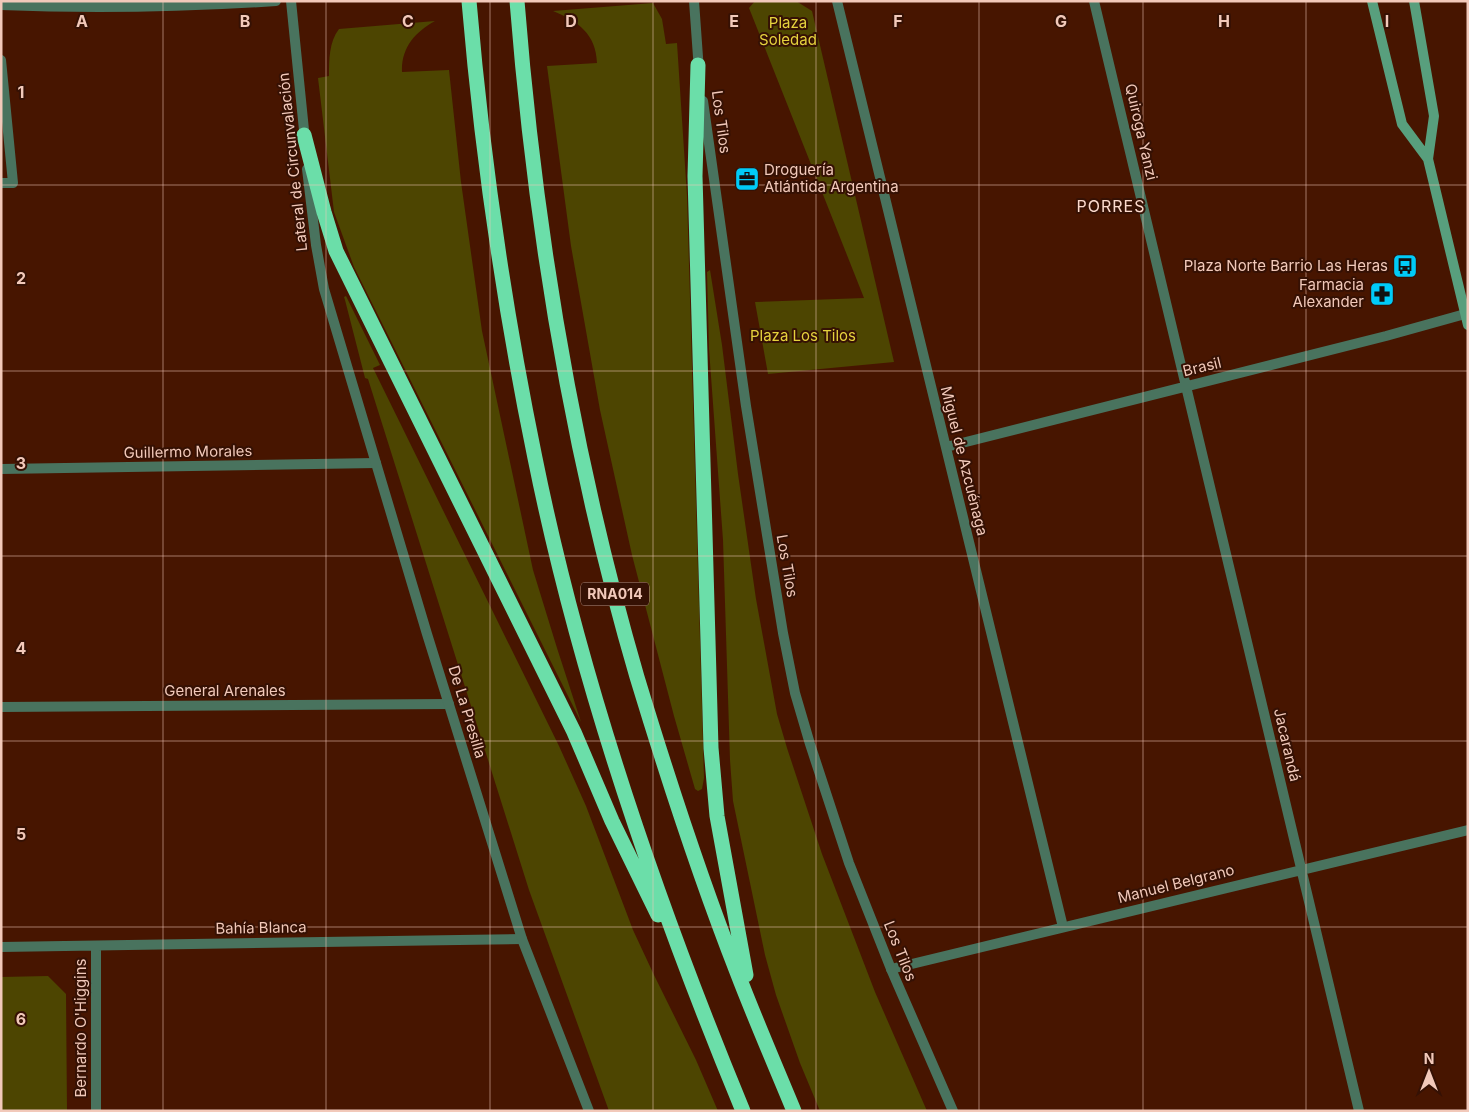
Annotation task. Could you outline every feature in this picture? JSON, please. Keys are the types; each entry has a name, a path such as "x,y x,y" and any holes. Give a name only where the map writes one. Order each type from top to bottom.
{"highway":[{"name":"RNA014","path":"469,1 487,170 504,297 535,460 556,547 581,646 615,763 692,986 743,1111"},
{"name":"RNA014","path":"517,1 537,202 556,322 582,454 613,587 636,674 677,806 706,890 753,1013 794,1111"},
{"path":"698,65 695,176 710,748 720,832 753,1013"},
{"path":"304,135 336,251 574,732 612,821 692,986"}],"main road":[{"path":"1372,1 1402,124 1428,159"},
{"path":"1414,1 1434,116 1428,159 1468,325"}],"street":[{"path":"1,5 75,7 195,6 276,1"},
{"name":"Lateral de Circunvalación","path":"291,1 310,202 324,289 332,317"},
{"name":"Los Tilos","path":"694,1 698,65 746,406 783,633 795,693 849,863 891,969 953,1111"},
{"name":"Miguel de Azcuénaga","path":"837,1 1063,927"},
{"name":"Quiroga Yanzi","path":"1094,1 1186,386"},
{"path":"1,60 13,183 1,183"},
{"name":"Brasil","path":"946,447 1394,334 1465,314"},
{"name":"De La Presilla","path":"332,317 522,939 589,1111"},
{"name":"Jacarandá","path":"1186,386 1359,1111"},
{"name":"Guillermo Morales","path":"1,469 376,463"},
{"name":"General Arenales","path":"1,707 449,704"},
{"name":"Manuel Belgrano","path":"891,969 1468,830"},
{"name":"Bahía Blanca","path":"1,947 522,939"},
{"name":"Bernardo O'Higgins","path":"96,946 96,1111"}],"green space":[{"path":"755,1 796,1 812,11 894,362 768,374 755,302 864,298 749,8"},
{"path":"653,3 662,19 666,44 677,43 687,196 704,778 702,789 698,791 695,789 674,716 632,555 600,410 571,246 547,66 597,63 593,44 584,30 570,19 553,11"},
{"path":"435,21 421,30 407,48 402,63 402,72 449,70 461,182 482,331 533,570 581,722 354,267 334,212 318,78 329,76 330,51 336,34 339,29"},
{"path":"710,270 756,599 777,714 822,854 875,992 927,1111 820,1111 800,1063 776,995 765,955 733,801 723,540 709,349 707,272"},
{"path":"346,296 380,365 373,368 559,746 586,806 633,930 696,1060 718,1111 609,1111 529,890 368,379 365,378 344,297"},
{"path":"48,976 66,994 67,1111 1,1111 1,977"}],"place":[{"name":"Droguería Atlántida Argentina","path":"747,179"},
{"name":"Plaza Norte Barrio Las Heras","path":"1405,266"},
{"name":"Farmacia Alexander","path":"1382,294"}],"district":[{"name":"PORRES","path":"1111,206"}],"park label":[{"name":"Plaza Soledad","path":"788,32"},
{"name":"Plaza Los Tilos","path":"803,336"}]}
